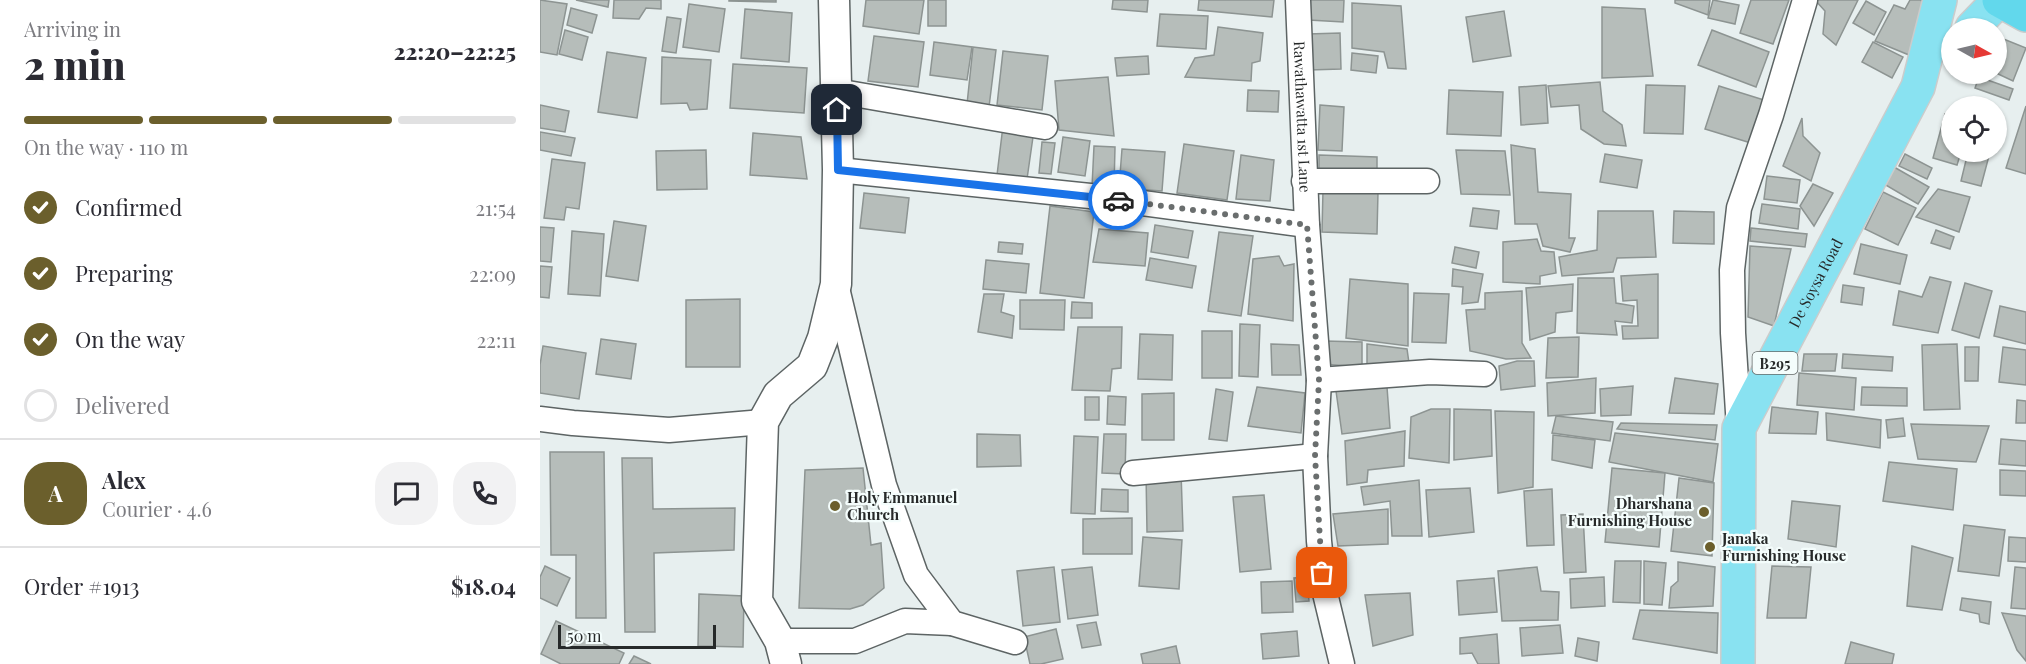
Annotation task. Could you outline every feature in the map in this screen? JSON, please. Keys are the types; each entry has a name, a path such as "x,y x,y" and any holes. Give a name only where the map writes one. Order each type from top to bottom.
{"highway":[{"path":"1975,0 1998,0 2026,15"}],"main road":[{"name":"De Soysa Road","path":"1738,664 1738,428 1771,370 1822,267 1918,87 1940,0"},
{"path":"1981,18 1998,0"},
{"name":"De Soysa Road","path":"1918,87 1941,63"}],"street":[{"path":"834,0 838,170 836,284 823,338 812,366 778,395 763,422 757,601 783,652 855,640 905,621 952,623 1015,642"},
{"name":"Rawathawatta 1st Lane","path":"1298,0 1304,181 1319,380 1315,456 1319,540 1324,589 1342,664"},
{"path":"1738,428 1732,270 1739,208 1771,115 1805,0"},
{"path":"836,91 1045,127"},
{"path":"838,170 1090,196 1307,225"},
{"path":"1304,181 1427,181"},
{"path":"836,284 884,485 916,575 952,623"},
{"path":"1319,380 1430,372 1484,374"},
{"path":"540,419 612,427 669,430 763,422"},
{"path":"1132,473 1315,456"}],"building":[{"path":"540,0 567,4 557,55 540,52"},
{"path":"576,0 609,0 608,7"},
{"path":"614,0 661,0 661,9 646,8 639,19 613,18"},
{"path":"776,0 776,2 729,1"},
{"path":"866,0 924,0 919,34 863,26"},
{"path":"928,0 946,0 946,26 928,26"},
{"path":"1113,0 1148,0 1147,12 1112,9"},
{"path":"1199,0 1274,0 1272,17 1198,10"},
{"path":"1310,0 1344,0 1343,22 1309,20"},
{"path":"1675,0 1710,0 1708,15 1675,3"},
{"path":"1713,0 1739,5 1735,24 1708,18"},
{"path":"1751,0 1789,0 1773,44 1740,33"},
{"path":"1815,0 1858,0 1836,45 1823,34 1825,11"},
{"path":"1910,0 1921,0 1932,18 1909,55 1875,41 1894,5 1905,9"},
{"path":"1866,1 1886,12 1874,35 1853,23"},
{"path":"1352,3 1401,6 1406,69 1388,68 1384,52 1352,48"},
{"path":"689,4 725,9 719,52 683,47"},
{"path":"1602,7 1645,9 1653,76 1602,78"},
{"path":"571,8 597,15 592,33 567,25"},
{"path":"745,9 792,13 789,62 741,58"},
{"path":"1504,11 1511,56 1473,62 1466,17"},
{"path":"1160,14 1208,16 1206,49 1157,46"},
{"path":"667,17 681,19 676,53 662,51"},
{"path":"1218,27 1263,33 1260,61 1252,63 1251,81 1185,77 1195,58 1214,55"},
{"path":"565,30 588,37 582,60 559,54"},
{"path":"1712,30 1769,52 1756,87 1698,65"},
{"path":"1340,33 1341,69 1309,70 1308,34"},
{"path":"874,36 924,42 918,87 868,81"},
{"path":"2007,40 2026,48 2013,81 2007,78"},
{"path":"934,42 972,47 967,80 930,75"},
{"path":"1873,42 1903,57 1892,78 1862,62"},
{"path":"973,47 996,50 989,107 967,104"},
{"path":"1003,51 1048,56 1042,110 997,105"},
{"path":"607,52 646,58 637,118 598,112"},
{"path":"1352,53 1378,56 1376,73 1351,70"},
{"path":"1148,56 1149,74 1117,76 1115,58"},
{"path":"662,57 711,60 707,109 690,110 687,103 661,104"},
{"path":"733,64 807,68 804,113 730,108"},
{"path":"1108,77 1114,136 1059,130 1055,81"},
{"path":"1600,82 1603,111 1622,125 1626,146 1604,144 1581,129 1579,105 1551,107 1548,86"},
{"path":"1976,84 1999,84 2013,89 2009,100 2007,96 1998,96 1975,88"},
{"path":"1546,85 1548,123 1521,125 1519,87"},
{"path":"1646,85 1685,86 1683,134 1644,133"},
{"path":"1719,86 1764,100 1751,143 1705,129"},
{"path":"1248,90 1279,91 1278,112 1247,111"},
{"path":"1449,90 1503,92 1501,136 1447,134"},
{"path":"540,105 569,111 565,132 540,128"},
{"path":"1320,105 1344,107 1342,151 1318,150"},
{"path":"2026,106 2026,174 2006,168"},
{"path":"1802,118 1803,136 1820,153 1811,181 1783,166"},
{"path":"1003,126 1034,130 1027,179 997,175"},
{"path":"1941,129 1941,160 1933,158"},
{"path":"540,132 575,138 571,156 540,150"},
{"path":"753,133 801,137 807,179 750,175"},
{"path":"1063,137 1090,141 1085,176 1058,172"},
{"path":"1042,142 1055,143 1051,174 1039,173"},
{"path":"1184,144 1234,151 1227,200 1177,193"},
{"path":"1511,145 1535,149 1538,192 1571,194 1569,238 1575,238 1570,252 1543,246 1537,224 1515,224"},
{"path":"1094,146 1115,147 1114,188 1092,187"},
{"path":"1122,149 1165,152 1162,191 1119,188"},
{"path":"706,150 707,189 657,190 656,151"},
{"path":"1456,150 1505,151 1510,195 1461,194"},
{"path":"1605,154 1642,160 1637,188 1600,182"},
{"path":"1905,154 1932,168 1927,179 1899,166"},
{"path":"1241,155 1274,160 1270,201 1236,199"},
{"path":"1319,155 1377,157 1377,177 1319,175"},
{"path":"552,159 585,163 579,209 566,207 564,220 544,218"},
{"path":"1966,162 1987,162 1981,186 1961,181"},
{"path":"1894,167 1929,187 1918,204 1884,184"},
{"path":"1767,176 1800,180 1797,203 1764,199"},
{"path":"1813,184 1833,193 1814,226 1800,206"},
{"path":"1938,189 1970,197 1959,232 1916,217"},
{"path":"1323,190 1378,192 1377,234 1322,232"},
{"path":"1883,192 1916,208 1898,245 1865,229"},
{"path":"864,193 909,198 905,233 860,228"},
{"path":"1762,204 1800,209 1798,229 1759,223"},
{"path":"1050,206 1094,212 1084,298 1040,293"},
{"path":"1473,208 1499,211 1497,229 1470,226"},
{"path":"1598,211 1653,211 1656,257 1617,258 1613,272 1562,276 1559,257 1597,250"},
{"path":"1674,211 1714,212 1714,244 1673,243"},
{"path":"614,221 646,226 638,281 606,276"},
{"path":"1155,225 1193,231 1188,258 1151,252"},
{"path":"540,227 554,228 551,262 540,261"},
{"path":"1751,228 1807,234 1805,247 1750,241"},
{"path":"1099,229 1148,233 1145,266 1093,262"},
{"path":"1936,230 1954,237 1950,249 1931,243"},
{"path":"572,231 604,234 600,296 568,294"},
{"path":"1219,232 1253,236 1241,316 1208,311"},
{"path":"1537,239 1541,251 1554,252 1556,273 1540,276 1540,284 1503,282 1503,242"},
{"path":"999,242 1023,244 1022,254 998,252"},
{"path":"1861,244 1907,255 1900,284 1854,274"},
{"path":"1750,246 1791,249 1774,326 1748,317"},
{"path":"1455,247 1479,252 1476,268 1452,263"},
{"path":"1279,256 1284,266 1294,264 1293,321 1248,314 1253,259"},
{"path":"1150,258 1196,266 1192,288 1146,280"},
{"path":"986,260 1029,264 1026,293 983,289"},
{"path":"540,266 552,267 549,298 540,297"},
{"path":"1453,269 1483,274 1478,302 1462,304 1463,287 1452,286"},
{"path":"1658,274 1658,338 1623,339 1622,326 1638,326 1637,300 1623,301 1621,276"},
{"path":"1930,277 1951,282 1938,333 1893,325 1899,291 1922,297"},
{"path":"1578,278 1614,278 1616,303 1634,306 1632,323 1615,321 1617,335 1577,333"},
{"path":"1350,279 1408,284 1408,346 1346,338"},
{"path":"1965,283 1992,291 1979,338 1952,330"},
{"path":"1573,284 1572,311 1556,313 1555,332 1530,340 1526,288"},
{"path":"1843,285 1864,288 1862,305 1841,302"},
{"path":"1522,291 1522,343 1531,358 1506,359 1470,351 1466,310 1485,309 1485,293"},
{"path":"1414,293 1449,294 1446,343 1412,342"},
{"path":"984,294 1004,294 1001,312 1014,316 1012,338 978,332"},
{"path":"740,299 740,367 686,367 686,300"},
{"path":"1020,300 1065,300 1064,330 1020,329"},
{"path":"1072,302 1092,303 1092,318 1071,318"},
{"path":"2000,306 2026,312 2026,344 1994,336"},
{"path":"1240,324 1260,325 1258,377 1239,376"},
{"path":"1078,327 1122,327 1121,368 1112,369 1110,391 1072,390"},
{"path":"1202,331 1232,331 1232,378 1202,378"},
{"path":"1140,334 1173,335 1172,380 1138,379"},
{"path":"1579,337 1578,377 1546,378 1548,338"},
{"path":"601,339 636,344 631,379 596,374"},
{"path":"1325,341 1362,342 1362,367 1322,364"},
{"path":"1271,344 1299,345 1301,375 1272,375"},
{"path":"1367,344 1407,349 1409,363 1367,366"},
{"path":"1957,344 1960,409 1924,410 1922,345"},
{"path":"543,346 586,353 579,399 540,393"},
{"path":"1965,347 1979,347 1978,381 1965,381"},
{"path":"2003,347 2026,350 2026,385 1999,382"},
{"path":"1804,354 1837,354 1835,371 1802,371"},
{"path":"1843,354 1893,357 1892,371 1842,368"},
{"path":"1517,361 1534,361 1535,386 1501,390 1499,366"},
{"path":"1799,373 1856,378 1854,410 1797,405"},
{"path":"1596,378 1595,413 1548,416 1547,383"},
{"path":"1675,378 1718,384 1714,414 1669,413"},
{"path":"1633,386 1631,415 1601,416 1600,389"},
{"path":"1257,387 1305,393 1301,433 1248,426"},
{"path":"1387,387 1390,428 1342,434 1336,391"},
{"path":"1862,387 1907,388 1907,406 1861,405"},
{"path":"1216,389 1233,392 1227,441 1209,439"},
{"path":"1174,393 1174,440 1142,440 1142,394"},
{"path":"1108,396 1126,397 1125,425 1107,424"},
{"path":"1085,397 1099,397 1099,420 1085,420"},
{"path":"2017,400 2026,401 2026,423 2016,423"},
{"path":"1772,407 1818,412 1816,434 1769,433"},
{"path":"1431,409 1450,409 1449,463 1409,458 1411,417"},
{"path":"1454,409 1491,410 1492,456 1454,460"},
{"path":"1495,411 1534,412 1533,487 1498,493"},
{"path":"1826,413 1881,420 1880,448 1827,440"},
{"path":"1556,416 1613,422 1610,441 1552,433"},
{"path":"1903,418 1905,436 1888,438 1886,420"},
{"path":"1621,423 1717,425 1715,440 1617,429"},
{"path":"1911,424 1989,426 1976,462 1918,459"},
{"path":"1405,431 1404,466 1368,470 1367,482 1347,485 1345,441"},
{"path":"1615,433 1718,444 1713,482 1609,462"},
{"path":"977,434 1020,435 1021,466 977,467"},
{"path":"1104,434 1126,434 1125,474 1102,473"},
{"path":"1553,435 1595,440 1592,468 1552,460"},
{"path":"1074,436 1098,437 1095,514 1071,513"},
{"path":"2001,439 2026,441 2026,466 1999,464"},
{"path":"550,452 604,452 606,618 576,618 576,555 551,555"},
{"path":"622,458 652,458 653,509 735,508 734,550 654,553 655,632 625,632"},
{"path":"1889,462 1957,469 1953,510 1883,501"},
{"name":"Holy Emmanuel Church","path":"863,468 871,545 881,543 884,588 863,605 850,609 799,608 805,470"},
{"path":"1612,468 1665,473 1659,547 1605,542"},
{"path":"2000,470 2026,471 2026,496 2000,495"},
{"path":"1181,472 1183,531 1147,532 1146,473"},
{"path":"1679,478 1714,483 1712,556 1671,551"},
{"path":"1419,480 1422,536 1392,536 1390,501 1364,505 1361,487"},
{"path":"1470,488 1474,532 1429,537 1426,490"},
{"path":"1102,489 1128,490 1128,512 1101,511"},
{"path":"1552,489 1554,545 1527,546 1524,491"},
{"path":"1264,495 1271,569 1240,572 1233,497"},
{"path":"1792,501 1840,506 1836,547 1788,539"},
{"path":"1388,509 1388,544 1338,546 1333,514"},
{"path":"1583,514 1586,572 1564,573 1561,515"},
{"path":"1132,518 1132,554 1083,554 1083,519"},
{"path":"1964,525 2005,530 1999,576 1958,571"},
{"path":"1143,537 1182,540 1179,589 1139,586"},
{"path":"2009,537 2026,538 2026,562 2008,561"},
{"path":"1912,546 1953,558 1942,610 1907,606"},
{"path":"1615,561 1641,561 1640,603 1613,602"},
{"path":"1644,561 1666,563 1662,605 1644,604"},
{"path":"1678,562 1715,567 1713,606 1669,608 1671,587 1678,581"},
{"path":"545,566 570,578 557,606 540,598 540,577"},
{"path":"1772,566 1811,567 1806,618 1767,618"},
{"path":"1054,567 1060,622 1023,626 1017,571"},
{"path":"1092,567 1098,615 1068,619 1062,570"},
{"path":"1537,567 1541,591 1559,592 1558,620 1502,621 1498,571"},
{"path":"2015,567 2026,568 2026,609 2011,608"},
{"path":"1307,577 1309,601 1296,602 1294,578"},
{"path":"1604,577 1605,606 1571,608 1570,579"},
{"path":"1494,578 1497,612 1459,615 1457,581"},
{"path":"1292,581 1293,612 1262,613 1261,582"},
{"path":"1410,593 1413,635 1373,646 1365,595"},
{"path":"699,594 744,596 743,647 698,646"},
{"path":"1962,598 1991,602 1989,624 1980,622 1979,614 1960,610"},
{"path":"1640,610 1718,613 1717,653 1633,639"},
{"path":"2002,613 2026,616 2026,661 2017,650"},
{"path":"556,621 624,653 619,664 561,664 541,654"},
{"path":"1096,622 1101,645 1082,648 1077,625"},
{"path":"1560,625 1563,653 1522,656 1520,628"},
{"path":"1056,629 1063,659 1030,664 1024,637"},
{"path":"1297,631 1299,656 1263,659 1261,634"},
{"path":"1497,634 1499,664 1478,664 1472,653 1460,654 1460,638"},
{"path":"1578,638 1599,642 1597,661 1575,656"},
{"path":"1851,642 1894,654 1892,664 1845,664"},
{"path":"1176,646 1180,664 1143,664 1141,654"},
{"path":"634,656 651,664 629,664"}],"way so far":[{"path":"1118,200 1307,225 1319,380 1315,456 1322,573"}],"place":[{"name":"Holy Emmanuel Church","path":"835,506"},
{"name":"Dharshana Furnishing House","path":"1704,512"},
{"name":"Janaka Furnishing House","path":"1710,547"}],"route":[{"path":"837,110 838,170 1118,200"}]}
